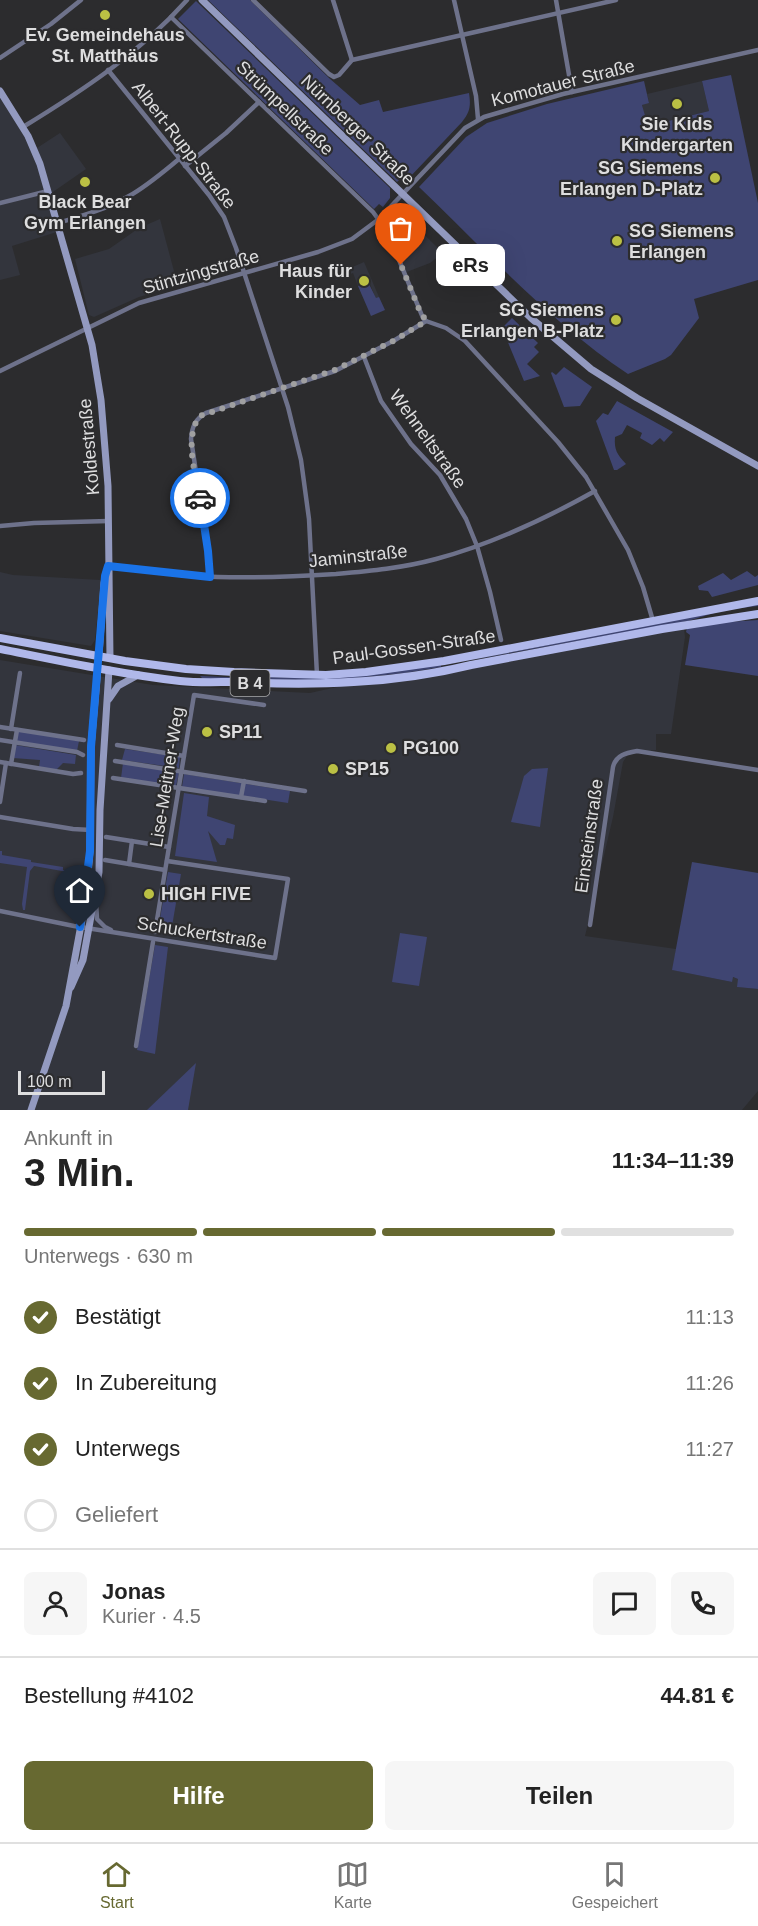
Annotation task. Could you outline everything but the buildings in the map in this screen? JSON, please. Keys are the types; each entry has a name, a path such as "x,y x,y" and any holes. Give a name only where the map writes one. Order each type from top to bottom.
{"main road":[{"name":"Paul-Gossen-Straße","path":"0,638 110,658 203,670 317,675 366,672 430,663 758,601"},
{"name":"Paul-Gossen-Straße","path":"0,649 181,681 317,684 392,679 432,673 662,629 758,614"},
{"path":"98,667 99,655"},
{"name":"Koldestraße","path":"109,670 110,658"},
{"path":"430,663 435,667 432,673"},
{"name":"B 4","path":"203,670 199,676 204,682"}],"street":[{"path":"0,58 51,24 81,0"},
{"path":"23,127 141,45 187,0"},
{"name":"Nürnberger Straße","path":"202,0 546,332 591,369 637,398 758,466"},
{"path":"253,0 334,77 339,75 352,60 616,0"},
{"path":"333,0 352,60"},
{"path":"454,0 476,96 478,119"},
{"path":"556,0 572,92"},
{"name":"Strümpellstraße","path":"171,17 379,219 387,231 426,321"},
{"name":"Komotauer Straße","path":"403,194 465,128 478,119 572,92 758,50"},
{"name":"Albert-Rupp-Straße","path":"108,70 209,195 224,217 244,273 282,389 296,439 306,488 317,675"},
{"name":"Koldestraße","path":"0,91 23,127 40,164 92,345 102,412 109,521 110,658"},
{"path":"185,166 226,133 259,102"},
{"path":"58,223 72,220 128,197 179,159"},
{"path":"0,203 48,191"},
{"name":"Stintzingstraße","path":"0,371 139,303 327,249 356,236 379,219 403,194"},
{"path":"210,577 207,542 191,439 195,423 200,416 335,370 364,357 426,321 446,328 465,341 575,462 595,491 628,550 643,587 653,621"},
{"name":"Wehneltstraße","path":"364,357 381,401 411,444 448,487 466,519 477,546 501,640"},
{"name":"Jaminstraße","path":"108,566 236,578 396,568 477,546 539,520 595,491"},
{"path":"0,526 109,521"},
{"name":"Koldestraße","path":"99,655 104,583 108,566"},
{"path":"31,1110 69,992 80,927 89,866 91,747 98,667"},
{"path":"69,992 83,960 100,863 100,810 109,670"},
{"path":"0,802 6,763 15,742 14,729 20,673"},
{"path":"108,701 118,686 138,675"},
{"name":"Lise-Meitner-Weg","path":"155,932 194,695 264,705"},
{"path":"0,727 84,741"},
{"path":"0,740 83,755"},
{"path":"117,745 184,756"},
{"name":"Einsteinstraße","path":"590,925 601,843 616,759 637,751 758,770"},
{"path":"116,760 305,791"},
{"path":"6,763 73,774 81,773"},
{"path":"112,778 265,801"},
{"path":"241,797 244,782"},
{"path":"90,800 93,808 100,810"},
{"path":"0,817 91,830"},
{"path":"106,837 169,847"},
{"path":"129,864 132,841"},
{"path":"105,860 165,870"},
{"name":"Schuckertstraße","path":"0,911 89,929 275,958 288,879 167,861"},
{"name":"Schuckertstraße","path":"96,893 97,919 105,927 116,932"},
{"path":"136,1046 153,942"}],"shaded area":[{"path":"208,0 250,0 329,78 360,105 379,100 383,112 469,93 468,112 462,122 409,178 403,176 397,182"},
{"path":"196,1 390,188 390,198 383,207 379,204 374,209 178,19"},
{"name":"SG Siemens Erlangen","path":"731,75 758,203 758,280 694,299 699,318 671,355 628,374 599,354 545,309 419,187 466,137 487,123 547,104 644,81 649,103 642,105 648,126 709,111 702,81"},
{"name":"Sie Kids Kindergarten","path":"702,81 709,111 647,126 642,105 649,102 647,94"},
{"path":"0,93 37,148 60,133 86,169 50,194 60,231 12,246 20,275 0,280"},
{"path":"393,204 443,253 430,263 404,273 379,219"},
{"path":"160,219 178,286 139,297 94,317 89,315 75,259 109,249 139,228"},
{"name":"Haus für Kinder","path":"364,262 379,297 376,299 370,284 367,282 358,286 353,273 336,280 334,275"},
{"path":"367,282 376,298 379,297 385,310 371,316 358,286"},
{"path":"512,318 538,343 534,347 539,352 527,364 540,376 524,381 502,328"},
{"path":"564,367 592,387 580,406 564,407 551,373 556,375"},
{"path":"617,401 673,432 664,442 660,438 652,445 640,438 642,433 627,425 622,434 615,437 617,452 626,464 614,470 596,421 603,413 608,415"},
{"path":"747,571 755,577 758,575 758,585 712,597 708,591 699,590 698,586 723,573 731,580"},
{"path":"0,572 13,575 101,580 95,640 91,646 0,631"},
{"path":"758,603 758,606 724,610 688,621 461,662"},
{"path":"758,620 758,676 685,665 690,635 686,632 687,628"},
{"path":"683,621 685,637 671,734 656,734 656,750 629,753 623,762 613,817 585,936 676,949 673,970 732,982 732,977 739,979 738,987 758,989 758,1091 742,1110 0,1110 0,660 153,685 310,693 377,678"},
{"path":"441,665 441,667 405,673 335,680 203,679 200,676 327,678"},
{"path":"18,731 79,741 77,751 16,741"},
{"path":"15,745 76,755 75,764 63,763 56,770 39,767 40,760 13,758"},
{"path":"125,749 180,757 179,768 122,760"},
{"path":"123,763 179,773 176,786 121,778"},
{"path":"548,768 540,827 511,822 524,776 532,769"},
{"path":"184,774 290,791 288,803 182,787"},
{"path":"184,793 209,797 207,816 235,825 233,839 227,838 225,845 220,845 208,831 217,862 175,856"},
{"path":"0,851 2,855 80,872 79,881 73,873 34,866 30,871 25,910 23,910 27,867 0,863"},
{"path":"692,862 758,873 758,989 737,987 738,979 733,977 732,982 672,970"},
{"path":"168,872 181,874 171,932 158,930"},
{"path":"400,933 427,937 419,986 392,982"},
{"path":"155,945 168,947 155,1054 137,1050"},
{"path":"196,1063 188,1110 147,1110"}],"way so far":[{"path":"200,498 191,439 192,430 200,416 352,363 426,321 401,265"}],"place":[{"name":"Ev. Gemeindehaus St. Matthäus","path":"105,15"},
{"name":"Sie Kids Kindergarten","path":"677,104"},
{"name":"SG Siemens Erlangen D-Platz","path":"715,178"},
{"name":"Black Bear Gym Erlangen","path":"85,182"},
{"name":"SG Siemens Erlangen","path":"617,241"},
{"name":"eRs","path":"401,265"},
{"name":"Haus für Kinder","path":"364,281"},
{"name":"SG Siemens Erlangen B-Platz","path":"616,320"},
{"name":"SP11","path":"207,732"},
{"name":"PG100","path":"391,748"},
{"name":"SP15","path":"333,769"},
{"name":"HIGH FIVE","path":"149,894"}],"route":[{"path":"80,927 86,898 90,851 91,747 105,576 108,566 210,577 211,569 200,498"}]}
